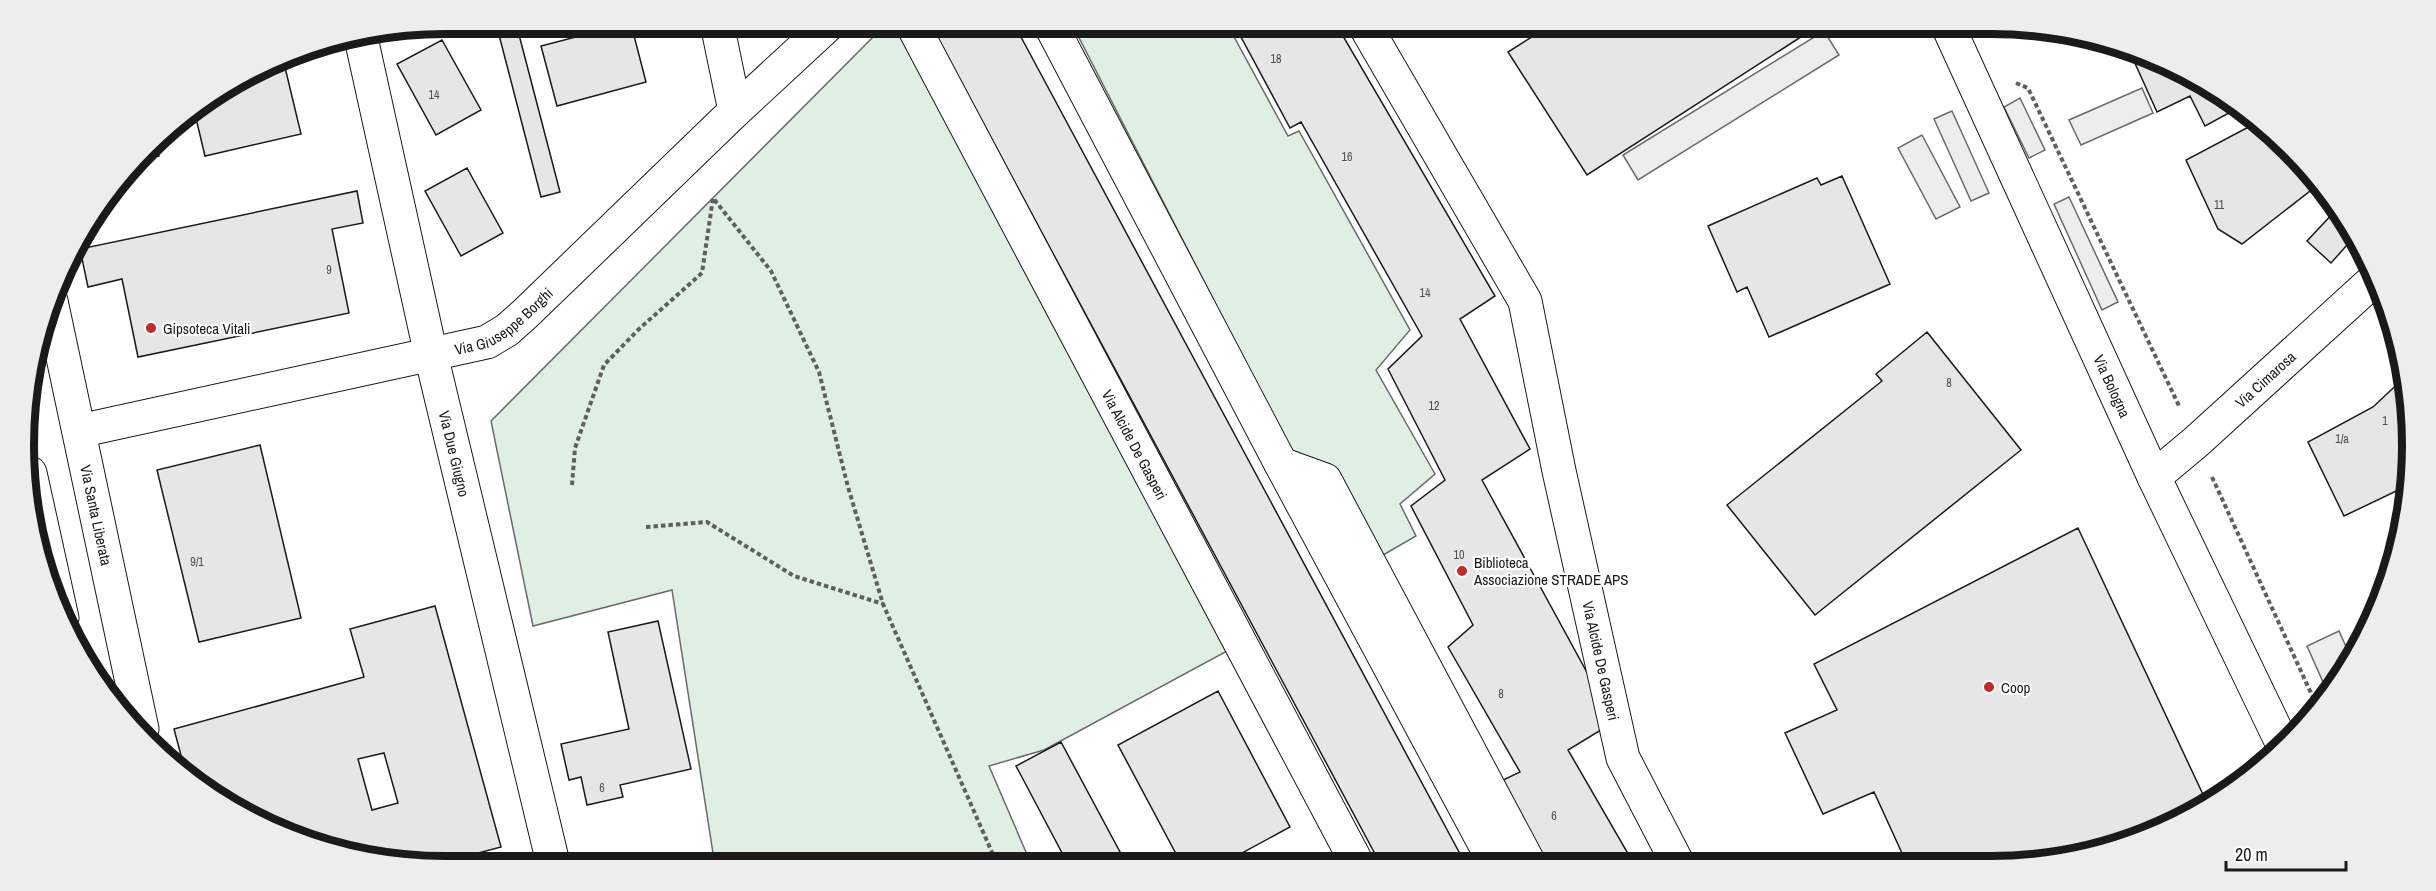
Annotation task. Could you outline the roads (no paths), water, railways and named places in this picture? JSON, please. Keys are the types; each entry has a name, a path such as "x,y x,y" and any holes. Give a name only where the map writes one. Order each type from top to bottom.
{"street":[{"path":"719,34 735,111"},
{"name":"Via Giuseppe Borghi","path":"79,431 488,342 507,330 818,34"},
{"name":"Via Alcide De Gasperi","path":"917,34 1353,856"},
{"path":"1055,34 1281,464 1491,856"},
{"name":"Via Alcide De Gasperi","path":"1371,34 1525,301 1559,471 1623,758 1674,856"},
{"name":"Via Bologna","path":"1952,34 2154,477 2279,738"},
{"name":"Via Due Giugno","path":"362,43 431,355 551,856"},
{"name":"Via Cimarosa","path":"2154,477 2196,442 2369,285"},
{"name":"Via Santa Liberata","path":"55,318 140,720"},
{"path":"1281,464 1325,480 1526,856"}],"place":[{"name":"Gipsoteca Vitali","path":"151,328"},
{"name":"Biblioteca Associazione STRADE APS","path":"1462,571"},
{"name":"Coop","path":"1989,687"}]}
